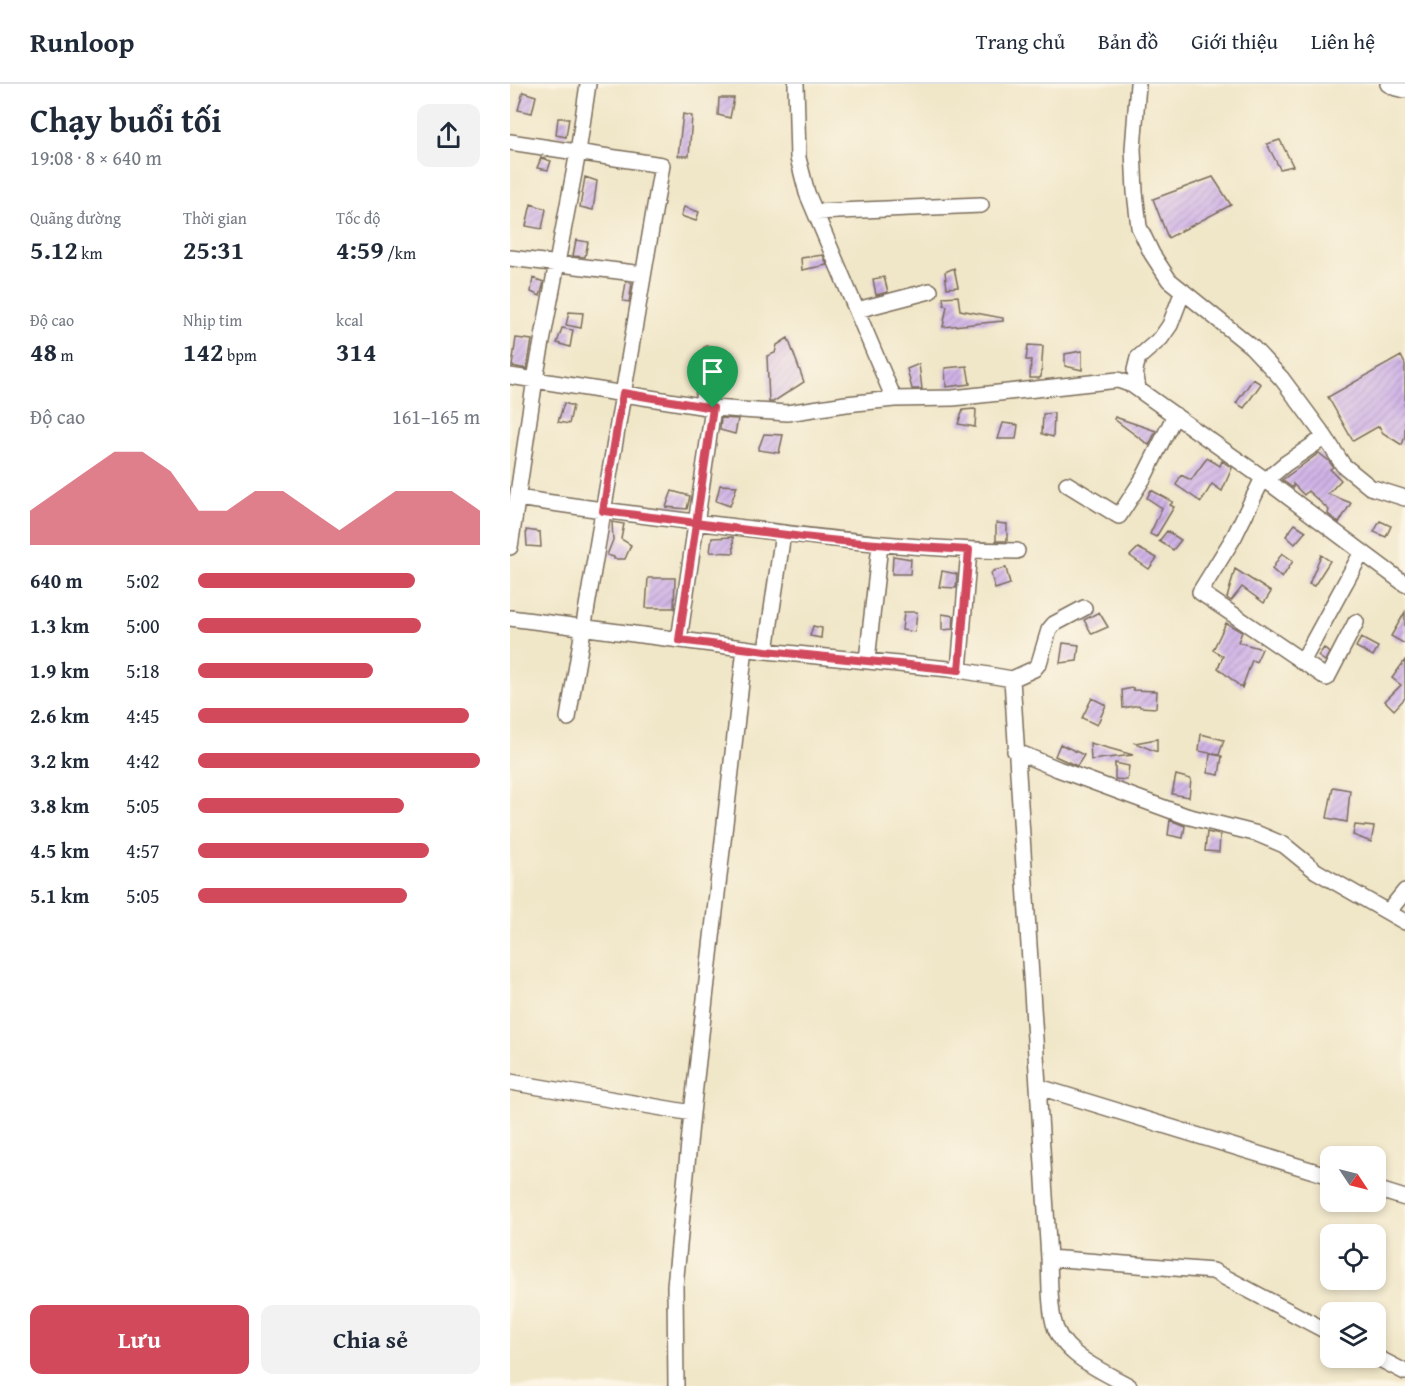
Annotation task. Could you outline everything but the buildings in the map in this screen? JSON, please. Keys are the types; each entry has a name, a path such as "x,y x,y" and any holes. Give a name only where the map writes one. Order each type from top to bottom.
{"street":[{"path":"510,547 535,379 578,153 588,84"},
{"path":"796,84 798,158 807,193 894,399"},
{"path":"1138,84 1133,149 1139,227 1152,254 1169,280 1252,347 1282,379 1326,437 1343,465 1370,487 1405,498"},
{"path":"1396,88 1405,103"},
{"path":"510,142 662,165 568,718"},
{"path":"815,212 981,205"},
{"path":"510,258 643,273"},
{"path":"856,310 930,291"},
{"path":"1118,380 1144,352 1161,338 1170,325 1183,291"},
{"path":"679,640 696,522 708,407 709,354"},
{"path":"1136,362 1138,389"},
{"path":"510,375 708,407 787,413 894,399 953,398 1118,380 1138,389 1175,415 1405,584"},
{"path":"1067,484 1119,516 1149,467 1175,415"},
{"path":"1326,437 1265,479 1234,537 1200,592 1328,678 1356,622"},
{"path":"517,498 603,511 880,544 1017,551"},
{"path":"766,651 783,533"},
{"path":"867,660 880,544"},
{"path":"959,670 969,550"},
{"path":"1302,662 1362,552"},
{"path":"510,618 766,651 959,670 1012,679 1034,669 1039,663 1048,630 1054,624 1084,608"},
{"path":"676,1386 675,1286 692,1113 745,648"},
{"path":"1012,679 1053,1320 1058,1335 1068,1348 1129,1386"},
{"path":"1015,751 1186,816 1258,834 1284,845 1316,871 1405,921"},
{"path":"1388,912 1405,891"},
{"path":"510,1082 692,1113"},
{"path":"1039,1087 1320,1173"},
{"path":"1386,1192 1405,1198"},
{"path":"1049,1258 1212,1271 1320,1328"},
{"path":"1386,1362 1405,1372"}],"route":[{"path":"713,408 623,393 603,511 649,516 696,522 862,543 969,550 959,670 679,640 696,522 713,408"}]}
